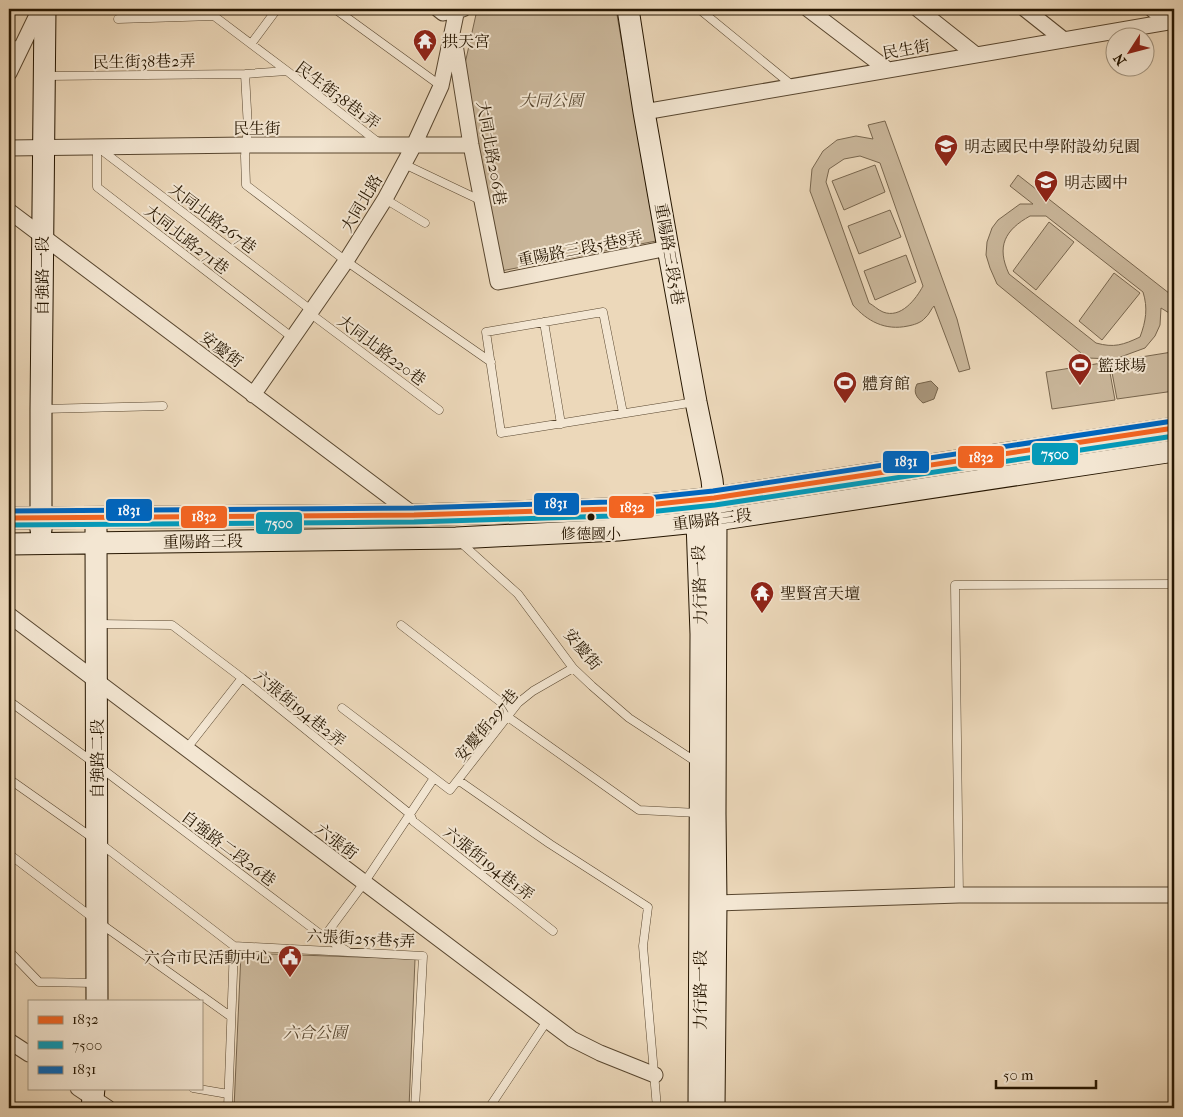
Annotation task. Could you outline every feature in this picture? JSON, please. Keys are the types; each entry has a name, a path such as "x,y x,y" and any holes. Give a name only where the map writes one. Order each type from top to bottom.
{"street":[{"path":"9,73 14,46 40,9"},
{"name":"自強路一段","path":"42,543 41,409 45,9"},
{"path":"438,9 443,13 459,9"},
{"name":"大同北路","path":"253,395 346,261 385,199 404,164 441,86 452,30 459,9"},
{"name":"重陽路三段5巷","path":"628,9 644,112 714,498"},
{"path":"808,9 888,70"},
{"path":"918,9 976,55"},
{"path":"1025,9 1064,40"},
{"path":"1152,9 1172,21"},
{"name":"民生街","path":"644,112 1172,21"},
{"name":"大同北路206巷","path":"452,30 498,282"},
{"name":"民生街","path":"9,148 472,145"},
{"name":"安慶街","path":"9,211 414,515"},
{"name":"重陽路三段5巷8弄","path":"498,282 668,248"},
{"name":"重陽路三段","path":"9,518 414,515 610,509 714,498 1174,428"},
{"name":"重陽路三段","path":"9,544 456,538 618,530 706,521 1174,451"},
{"name":"力行路一段","path":"714,498 706,521 701,634 700,764 716,902 714,1108"},
{"name":"自強路二段","path":"95,517 97,624 97,992"},
{"name":"力行路一段","path":"699,1108 707,814 706,521"},
{"name":"六張街","path":"9,615 572,1039 600,1054 655,1075"},
{"path":"716,902 959,895 1174,895"},
{"path":"9,1041 28,1053"}],"lane":[{"path":"206,9 287,71"},
{"path":"251,44 277,9"},
{"path":"335,9 441,86"},
{"path":"699,9 793,86"},
{"path":"118,19 214,16"},
{"name":"民生街38巷1弄","path":"245,74 287,71 382,146"},
{"name":"民生街38巷2弄","path":"44,76 245,74"},
{"path":"245,74 248,128 245,156 246,185 346,261 491,362"},
{"name":"大同北路267巷","path":"97,146 311,312"},
{"name":"大同北路271巷","path":"97,146 97,187 293,338"},
{"path":"404,164 482,202"},
{"path":"385,199 425,223"},
{"name":"大同北路220巷","path":"311,312 315,317 439,410"},
{"path":"623,414 603,312 486,332 502,434 696,402"},
{"path":"544,322 561,424"},
{"path":"41,409 163,406"},
{"name":"安慶街","path":"456,538 518,594 573,668 592,686 630,718 700,764"},
{"path":"959,895 955,585 1174,584"},
{"name":"六張街194巷2弄","path":"97,624 172,625 242,678 410,814"},
{"path":"401,625 507,707 508,717 639,810 707,814"},
{"name":"安慶街297巷","path":"434,778 450,790 518,703 533,691 573,668"},
{"path":"187,748 242,678"},
{"name":"自強路二段26巷","path":"9,701 97,765 324,937 347,951"},
{"path":"324,937 364,883 434,778 342,708"},
{"path":"9,779 97,841 234,946 228,1108"},
{"path":"458,780 550,844 648,907 643,946 657,1108"},
{"name":"六張街194巷1弄","path":"410,814 413,821 553,931"},
{"path":"9,854 97,921 230,1016"},
{"name":"六張街255巷5弄","path":"234,946 423,956 415,1108"},
{"path":"9,951 39,982 97,992"},
{"path":"489,1108 547,1021"},
{"path":"202,1090 228,1094"}],"green space":[{"name":"大同公園","path":"616,9 656,241 501,271 464,68 477,10"},
{"path":"885,121 957,319 970,369 959,372 934,306 928,315 917,324 892,327 870,320 853,305 810,191 812,169 823,151 837,140 856,136 873,139 868,125","holes":["860,156 880,163 923,286 912,302 896,313 881,311 869,303 826,182 829,169 844,159"]},
{"path":"875,165 885,192 844,210 832,181"},
{"path":"1018,175 1174,297 1174,316 1161,308 1160,325 1155,336 1145,348 1115,359 1087,358 997,284 986,255 987,242 992,228 998,220 1020,204 1033,204 1010,186","holes":["1030,216 1046,216 1143,292 1146,314 1140,337 1118,345 1096,343 1009,274 1003,255 1003,247 1009,233 1021,221"]},
{"path":"890,210 901,237 859,254 848,226"},
{"path":"1049,222 1074,242 1036,290 1013,271"},
{"path":"906,255 916,282 875,300 864,271"},
{"name":"籃球場","path":"1114,273 1140,293 1102,340 1079,321"},
{"name":"籃球場","path":"1172,352 1174,391 1117,399 1110,362"},
{"name":"籃球場","path":"1108,362 1115,400 1052,409 1046,372"},
{"name":"六合公園","path":"241,953 415,959 409,1108 234,1108"}],"shaded area":[{"path":"931,381 938,388 934,399 923,403 916,394 917,384"}],"transit line":[{"name":"1831","path":"9,511 414,508 609,502 713,491 1173,421"},
{"name":"1832","path":"9,518 414,515 610,509 714,498 1174,428"},
{"name":"7500","path":"9,525 414,522 611,516 715,505 1174,436"}],"place":[{"name":"拱天宮","path":"425,62"},
{"name":"明志國民中學附設幼兒園","path":"946,167"},
{"name":"明志國中","path":"1046,203"},
{"name":"籃球場","path":"1080,386"},
{"name":"體育館","path":"845,404"},
{"name":"修德國小","path":"591,517"},
{"name":"聖賢宮天壇","path":"762,614"},
{"name":"六合市民活動中心","path":"290,978"}]}
